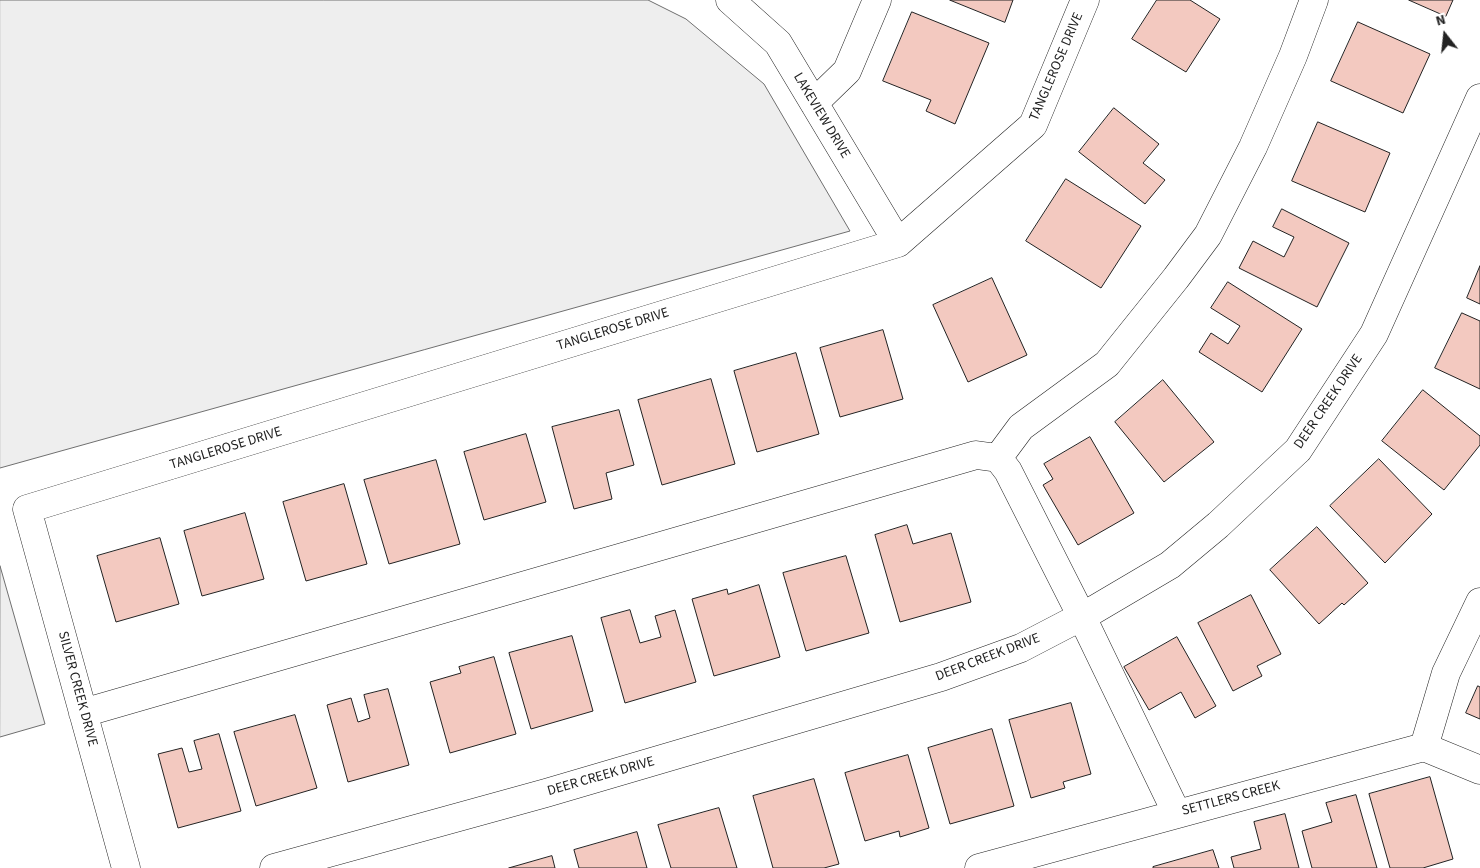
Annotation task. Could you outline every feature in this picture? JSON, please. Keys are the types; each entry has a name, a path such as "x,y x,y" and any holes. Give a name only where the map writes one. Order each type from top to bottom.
{"street":[{"name":"LAKEVIEW DRIVE","path":"730,0 778,43 898,244"},
{"path":"814,103 847,72 877,0"},
{"name":"TANGLEROSE DRIVE","path":"27,509 898,244 1034,125 1085,0"},
{"path":"998,458 1021,427 1107,364 1208,235 1253,148 1314,0"},
{"name":"DEER CREEK DRIVE","path":"274,868 555,791 942,676 1021,648 1082,617 1170,565 1218,526 1298,450 1374,334 1480,98"},
{"path":"83,713 976,455 998,458 1008,471 1082,617 1177,814"},
{"name":"SILVER CREEK DRIVE","path":"27,509 126,868"},
{"path":"1480,602 1446,673 1424,747 1480,770"},
{"name":"SETTLERS CREEK","path":"979,868 1424,747"}],"shaded area":[{"path":"0,0 648,0 686,19 764,84 850,231 0,468"},
{"path":"0,566 45,724 0,737"}],"building":[{"path":"950,0 1013,0 1005,22"},
{"path":"1157,0 1190,0 1220,19 1186,72 1132,39"},
{"path":"1409,0 1453,0 1446,16"},
{"path":"912,12 989,43 955,124 926,111 931,100 883,81"},
{"path":"1358,22 1430,54 1403,113 1331,81"},
{"path":"1114,108 1159,144 1143,163 1165,180 1145,204 1079,152"},
{"path":"1318,122 1390,153 1365,212 1292,181"},
{"path":"1066,179 1141,226 1101,288 1026,241"},
{"path":"1282,209 1349,243 1317,307 1239,268 1253,241 1284,257 1294,237 1273,227"},
{"path":"1480,266 1480,304 1467,298"},
{"path":"992,278 1027,355 968,382 933,305"},
{"path":"1228,282 1302,329 1262,392 1199,352 1211,333 1228,344 1240,326 1211,308"},
{"path":"1462,313 1480,321 1480,389 1435,368"},
{"path":"883,330 903,399 840,417 820,348"},
{"path":"796,353 819,434 757,452 734,371"},
{"path":"711,379 735,464 662,485 638,400"},
{"path":"1163,380 1214,442 1164,482 1115,422"},
{"path":"1423,390 1480,436 1480,445 1444,490 1382,441"},
{"path":"619,410 634,465 606,473 612,499 574,509 552,427"},
{"path":"526,434 546,502 484,520 464,452"},
{"path":"1090,437 1134,513 1078,545 1043,485 1053,479 1044,464"},
{"path":"1379,459 1432,514 1385,563 1330,506"},
{"path":"436,460 460,544 389,564 364,480"},
{"path":"344,484 367,564 306,581 283,502"},
{"path":"245,513 264,579 202,596 184,531"},
{"path":"907,525 913,544 951,533 971,602 900,622 875,535"},
{"path":"1317,527 1368,583 1319,624 1270,570"},
{"path":"160,538 179,604 116,622 97,556"},
{"path":"846,556 869,633 806,651 783,573"},
{"path":"759,585 780,657 714,676 692,599 727,589 728,594"},
{"path":"1251,595 1281,654 1257,666 1262,676 1233,691 1198,623"},
{"path":"630,610 640,643 661,637 655,616 675,610 696,682 625,703 601,618"},
{"path":"572,636 593,711 531,729 509,653"},
{"path":"1177,637 1216,706 1195,718 1181,692 1149,710 1124,667"},
{"path":"494,657 516,734 450,753 430,682 461,673 459,667"},
{"path":"1478,686 1480,687 1480,719 1466,713"},
{"path":"388,689 409,765 348,782 327,705 351,698 358,722 370,718 364,695"},
{"path":"1071,703 1091,774 1063,782 1065,788 1031,798 1009,720"},
{"path":"295,715 317,788 256,806 234,732"},
{"path":"992,729 1014,806 950,824 928,748"},
{"path":"219,734 241,811 178,828 158,754 182,748 189,772 202,769 194,741"},
{"path":"908,755 929,828 900,837 899,831 865,841 845,773"},
{"path":"1430,777 1453,859 1423,868 1390,868 1369,794"},
{"path":"814,779 839,864 824,868 773,868 753,796"},
{"path":"1356,795 1377,868 1312,868 1302,831 1332,822 1326,803"},
{"path":"719,808 737,868 671,868 658,825"},
{"path":"1285,814 1299,868 1234,868 1231,857 1261,849 1254,822"},
{"path":"637,832 647,868 579,868 574,850"},
{"path":"1213,850 1219,868 1153,868 1153,867"},
{"path":"552,856 555,868 509,868"}]}
